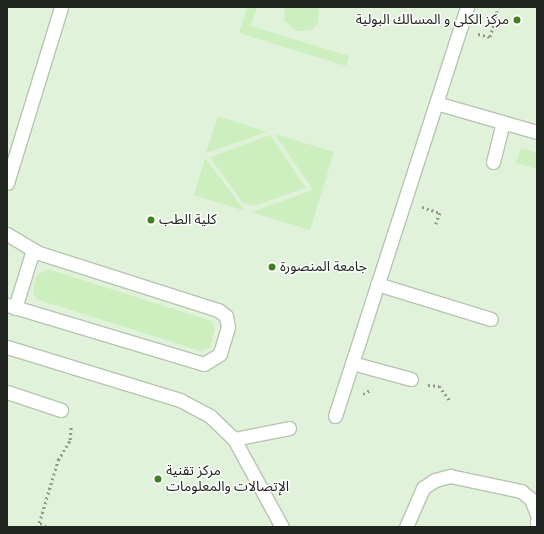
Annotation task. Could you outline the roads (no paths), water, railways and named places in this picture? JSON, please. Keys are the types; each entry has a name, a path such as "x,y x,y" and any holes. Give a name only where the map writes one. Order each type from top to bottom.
{"lane":[{"path":"7,183 61,7"},
{"path":"335,416 467,7"},
{"path":"436,103 537,132"},
{"path":"493,162 503,122"},
{"path":"7,234 32,250 218,310 226,316 228,327 220,354 204,364 11,306 32,250"},
{"path":"377,284 491,319"},
{"path":"7,347 196,407 234,439 282,527"},
{"path":"352,363 411,379"},
{"path":"7,392 61,410"},
{"path":"234,439 289,428"},
{"path":"406,527 419,494 429,483 442,477 514,488 526,494 536,508"},
{"path":"536,527 537,521"}],"place":[{"name":"مركز الكلى و المسالك البولية","path":"517,20"},
{"name":"كلية الطب","path":"151,220"},
{"name":"جامعة المنصورة","path":"272,267"},
{"name":"مركز تقنية الإتصالات والمعلومات","path":"158,479"}]}
